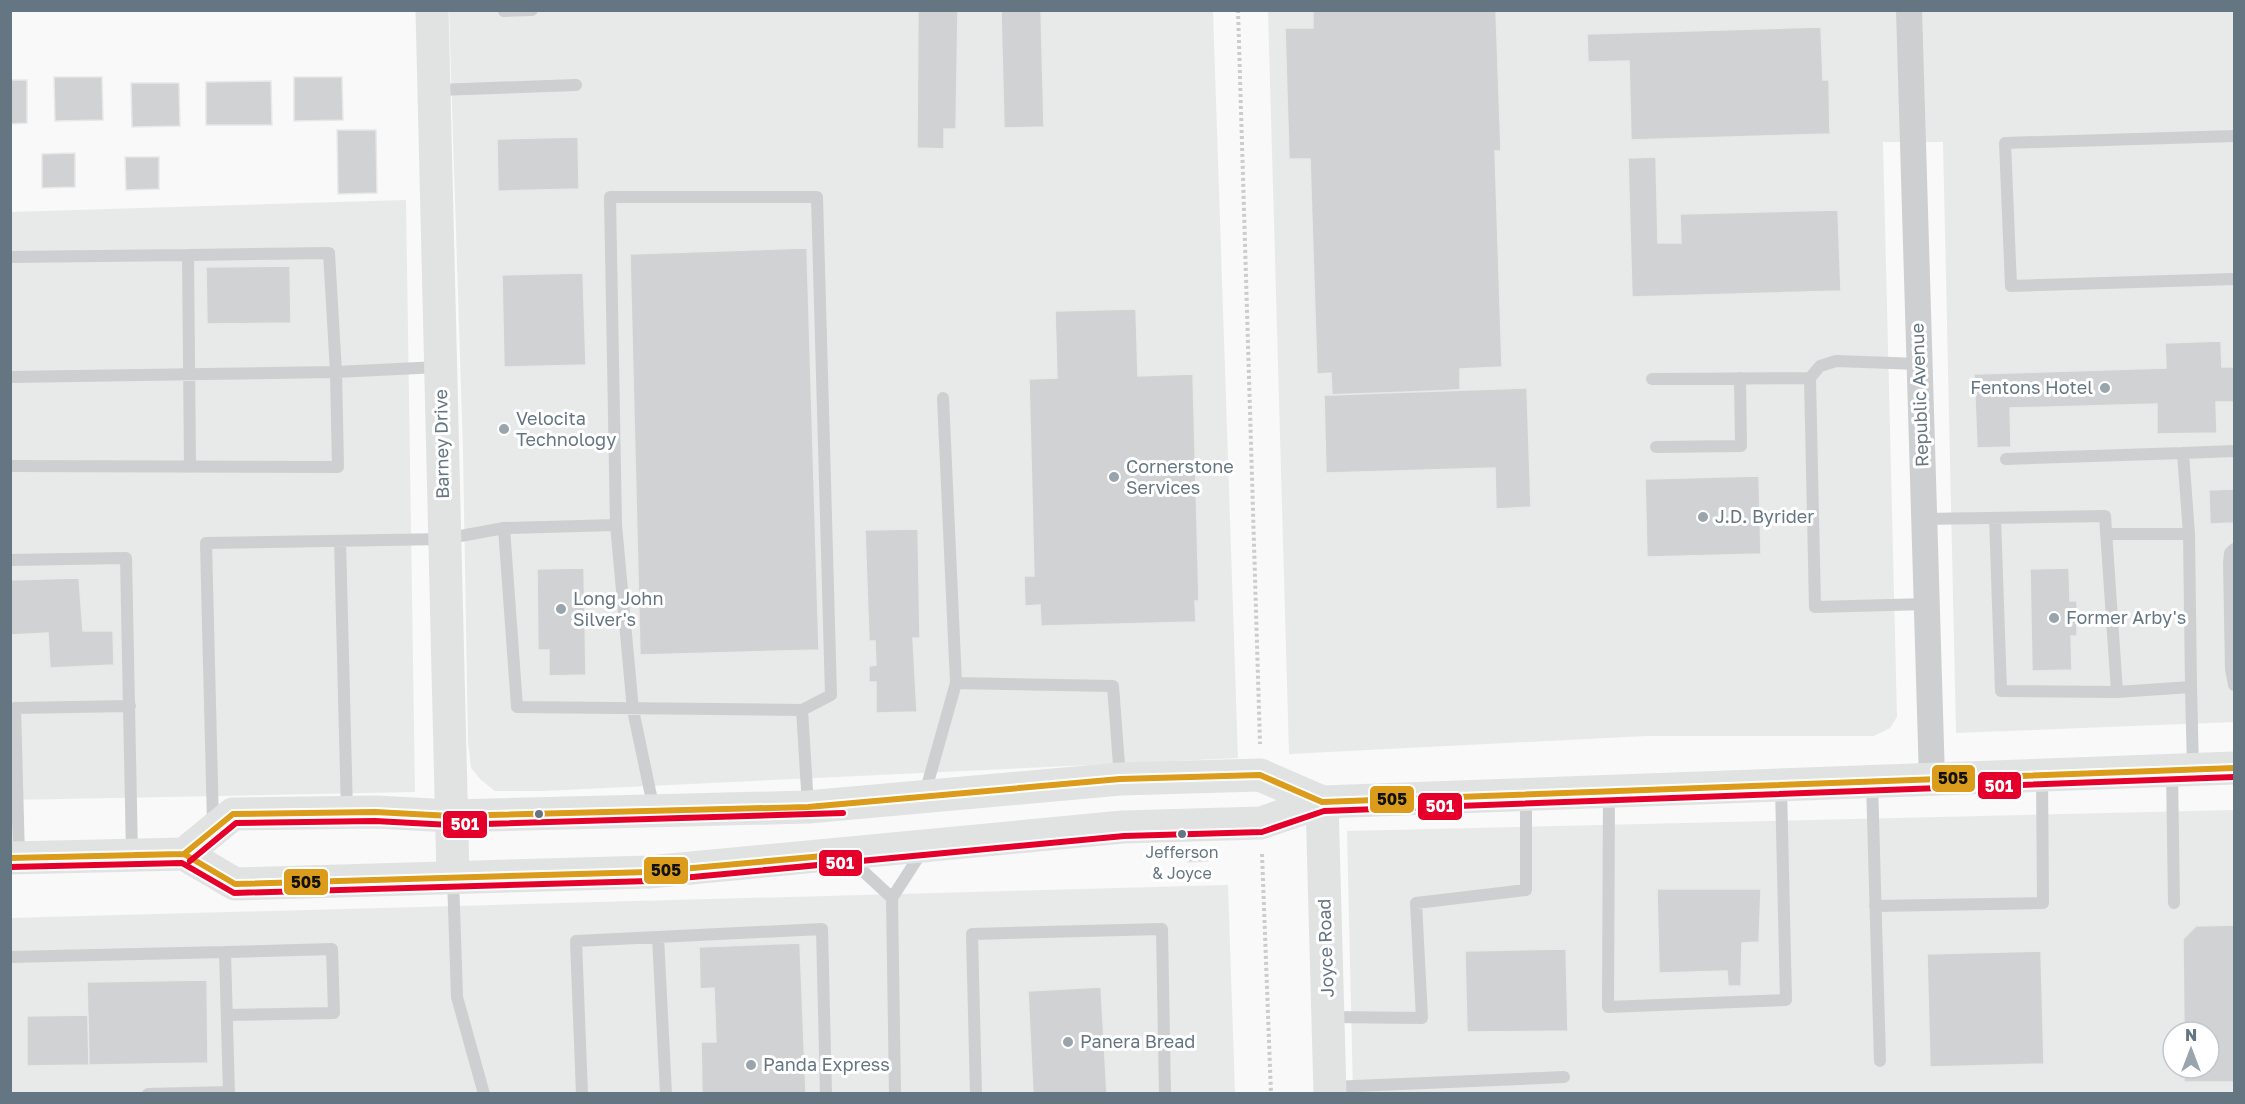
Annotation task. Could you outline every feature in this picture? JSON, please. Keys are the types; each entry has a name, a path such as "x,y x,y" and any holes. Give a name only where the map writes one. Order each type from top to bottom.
{"main road":[{"name":"Barney Drive","path":"432,10 453,877"},
{"path":"15,858 184,854 236,884 649,872 1123,827 1261,823 1322,802 2235,768"},
{"path":"184,854 233,814 375,812 451,816 808,807 1120,779 1260,775 1322,802"},
{"name":"Joyce Road","path":"1322,802 1330,1090"}],"street":[{"name":"Republic Avenue","path":"1909,10 1932,779"}],"lane":[{"path":"503,11 532,10"},
{"path":"435,90 576,85"},
{"path":"2235,136 2005,143 2011,286 2235,279"},
{"path":"504,528 517,707 633,710 802,710 831,695 818,197 610,197 616,525 633,710 654,812"},
{"path":"10,257 329,253 336,372 338,468 10,466"},
{"path":"188,255 190,466"},
{"path":"1919,363 1836,361 1820,366 1810,378 1815,607 1927,604"},
{"path":"10,377 336,372 441,367"},
{"path":"1656,447 1741,446 1740,378"},
{"path":"1652,379 1810,378"},
{"path":"923,798 956,683 943,399"},
{"path":"2006,459 2235,451"},
{"path":"2174,903 2182,770 2192,687 2189,534 2183,453"},
{"path":"1924,519 2105,516 2117,692"},
{"path":"1995,518 2001,690 2117,692 2192,687"},
{"path":"213,830 206,543 444,539 504,528 616,525"},
{"path":"2106,534 2189,534"},
{"path":"340,541 347,813"},
{"path":"2235,549 2230,554 2229,563 2231,669 2235,685"},
{"path":"10,560 126,558 132,855"},
{"path":"956,683 1113,686 1120,779"},
{"path":"15,858 13,708 130,706"},
{"path":"802,710 808,807"},
{"path":"1875,906 2043,903 2042,775"},
{"path":"1872,781 1880,1060"},
{"path":"1609,791 1608,1007 1786,1000 1781,784"},
{"path":"1329,1017 1422,1018 1416,903 1526,890 1526,794"},
{"path":"896,1094 892,898 926,844"},
{"path":"844,854 892,898"},
{"path":"453,877 457,997 484,1094"},
{"path":"582,1094 576,941 822,929 826,1094"},
{"path":"976,1094 972,934 1162,929 1165,1094"},
{"path":"658,937 666,1094"},
{"path":"10,957 332,950 334,1013 227,1015"},
{"path":"148,1094 229,1093 225,952"},
{"path":"1330,1090 1564,1077"}],"path":[{"path":"1238,10 1260,748"},
{"path":"1261,842 1271,1094"}],"shaded area":[{"path":"449,11 1213,11 1238,758 543,791 495,791 481,780 471,768 468,742 463,451"},
{"path":"1268,11 2234,11 2234,722 1956,733 1943,142 1883,142 1897,717 1890,728 1874,736 1646,736 1289,754"},
{"path":"406,200 415,792 11,800 10,212"},
{"path":"2234,810 2234,1093 1353,1093 1347,831"},
{"path":"1228,885 1235,1093 11,1093 10,918"}],"building":[{"path":"918,10 958,10 956,129 944,129 944,149 917,148"},
{"path":"1001,10 1041,10 1044,127 1004,128"},
{"path":"1313,10 1496,10 1501,151 1495,151 1502,367 1460,369 1460,390 1332,395 1331,373 1317,374 1310,159 1289,159 1285,28 1313,28"},
{"path":"1821,27 1823,80 1829,80 1830,134 1631,140 1629,61 1588,62 1587,34"},
{"path":"54,77 102,77 103,120 55,121"},
{"path":"294,77 342,77 343,120 294,121"},
{"path":"10,80 27,80 27,123 10,124"},
{"path":"271,81 272,125 206,125 206,82"},
{"path":"131,83 179,83 180,126 132,127"},
{"path":"337,130 376,130 377,193 338,194"},
{"path":"578,137 579,189 498,191 497,139"},
{"path":"75,153 75,187 42,188 42,154"},
{"path":"125,157 159,157 159,189 126,190"},
{"path":"1656,157 1658,243 1681,243 1680,214 1838,210 1841,291 1632,297 1628,158"},
{"path":"807,248 819,650 640,655 630,254"},
{"path":"290,266 291,323 207,324 206,267"},
{"path":"583,273 586,365 504,367 502,275"},
{"name":"Cornerstone Services","path":"1136,309 1138,376 1193,374 1199,601 1195,601 1196,622 1041,626 1040,605 1025,606 1024,576 1034,576 1029,379 1057,378 1055,311"},
{"name":"Fentons Hotel","path":"2221,341 2222,367 2234,367 2234,402 2216,402 2217,433 2157,434 2157,404 2010,408 2011,447 1977,448 1974,374 2166,368 2165,343"},
{"path":"1527,388 1531,507 1496,509 1495,468 1326,473 1324,395"},
{"name":"J.D. Byrider","path":"1759,476 1761,554 1647,557 1645,479"},
{"path":"2234,489 2234,523 2210,524 2209,490"},
{"path":"918,529 920,638 913,638 917,712 876,713 876,682 869,682 869,666 876,665 875,641 869,641 865,530"},
{"name":"Long John Silver's","path":"584,568 586,675 549,676 549,650 538,650 537,569"},
{"name":"Former Arby's","path":"2069,568 2070,601 2077,601 2077,636 2071,636 2072,670 2032,671 2030,569"},
{"path":"79,578 83,631 113,631 114,665 50,668 48,633 10,635 10,580"},
{"path":"1207,854 1208,861 1188,862 1188,855"},
{"path":"1657,889 1761,889 1759,942 1742,943 1741,986 1728,986 1727,971 1659,973"},
{"path":"2234,925 2234,1082 2184,1082 2184,1080 2221,1080 2221,1020 2184,1020 2183,939 2196,926"},
{"path":"800,943 806,1094 702,1094 701,1042 716,1042 714,988 700,989 699,947"},
{"path":"1566,949 1568,1031 1467,1032 1465,951"},
{"path":"2041,951 2044,1064 1930,1067 1927,954"},
{"path":"207,980 208,1063 89,1065 87,982"},
{"name":"Panera Bread","path":"1101,987 1107,1094 1033,1094 1028,991"},
{"path":"88,1015 89,1065 27,1066 27,1016"}],"transit line":[{"name":"505","path":"10,858 184,854 233,814 375,812 451,816 808,807 1120,779 1260,775 1322,802 2234,768"},
{"name":"501","path":"10,867 182,863 234,893 650,881 1124,836 1262,832 1324,811 2234,777"},
{"name":"501","path":"190,861 236,823 375,821 451,825 843,813"},
{"name":"505","path":"134,855 184,854 235,884 649,872 845,854"}],"place":[{"name":"Fentons Hotel","path":"2105,388"},
{"name":"Velocita Technology","path":"504,429"},
{"name":"Cornerstone Services","path":"1114,477"},
{"name":"J.D. Byrider","path":"1703,517"},
{"name":"Long John Silver's","path":"561,609"},
{"name":"Former Arby's","path":"2054,618"},
{"name":"Jefferson & Joyce","path":"1182,834"},
{"name":"Panera Bread","path":"1068,1042"},
{"name":"Panda Express","path":"751,1065"}]}
